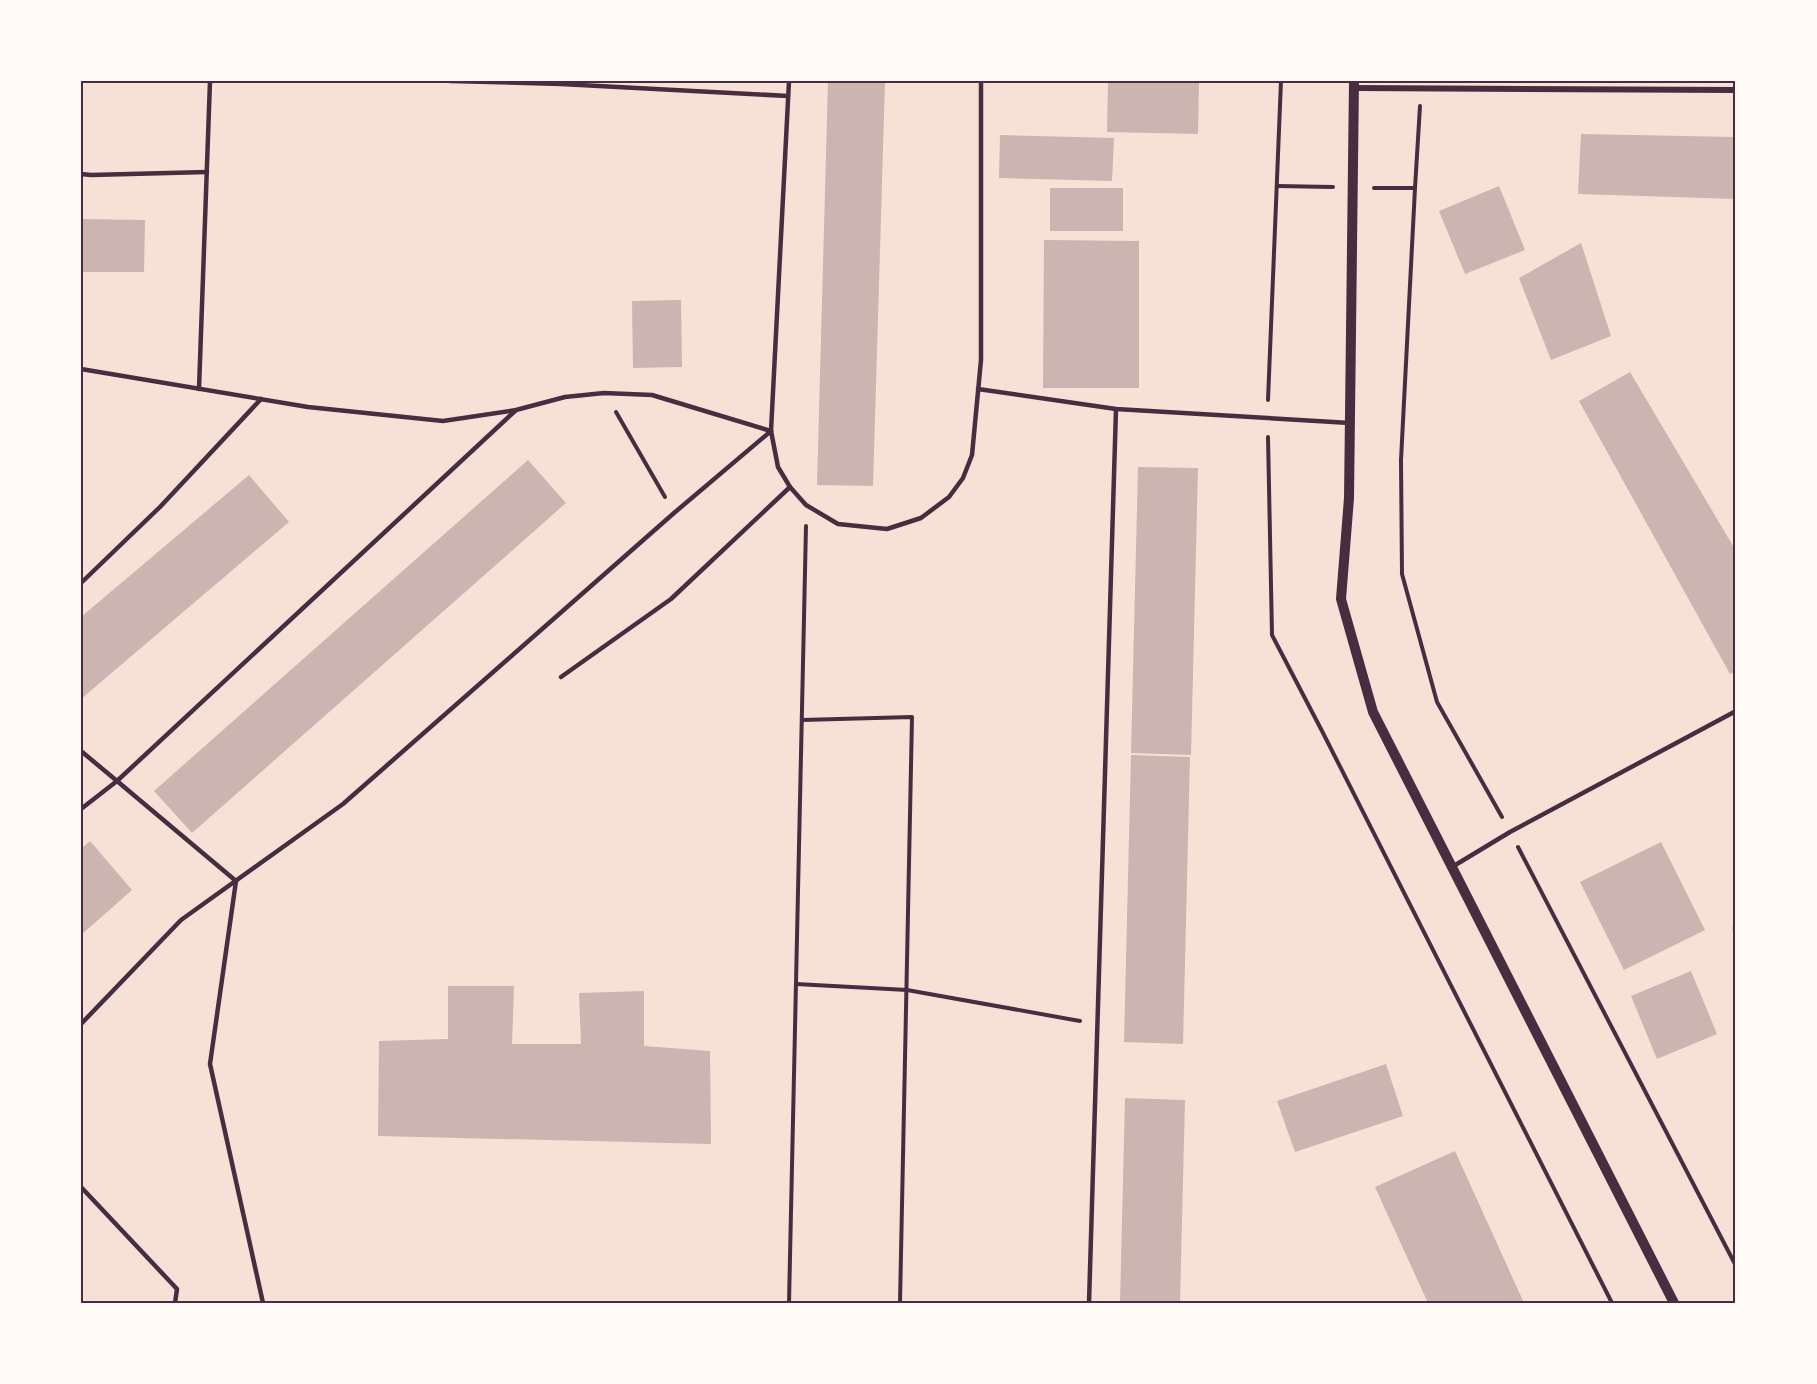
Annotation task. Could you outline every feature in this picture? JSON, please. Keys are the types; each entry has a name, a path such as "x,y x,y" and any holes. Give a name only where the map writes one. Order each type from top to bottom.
{"street":[{"path":"1674,1303 1373,712 1341,599 1350,498 1354,85 1736,90"}],"lane":[{"path":"199,389 210,81"},
{"path":"450,81 561,84 788,96"},
{"path":"789,81 771,431 778,467 790,487 806,505 838,524 887,530 921,518 949,497 963,478 972,455 981,360 981,81"},
{"path":"81,174 207,172"},
{"path":"81,369 308,407 443,421 516,410 565,397 604,393 651,395 771,431"},
{"path":"978,389 1116,409 1350,423"},
{"path":"81,583 160,507 261,399"},
{"path":"1089,1303 1116,409"},
{"path":"81,809 117,781 516,410"},
{"path":"81,1024 181,920 343,804 674,513 771,431"},
{"path":"561,676 671,599 790,487"},
{"path":"1452,867 1510,832 1736,711"},
{"path":"81,750 237,881"},
{"path":"237,881 210,1064 263,1303"},
{"path":"81,1187 177,1289 176,1303"}],"path":[{"path":"1415,188 1401,460 1402,574 1437,702 1510,832 1736,1266"},
{"path":"604,393 674,513"},
{"path":"789,1303 806,505"},
{"path":"802,720 912,717 900,1303"},
{"path":"796,984 907,990 1098,1024"}],"building":[{"path":"828,81 885,81 873,486 817,485"},
{"path":"1108,81 1199,81 1198,134 1107,132"},
{"path":"1581,134 1736,137 1736,199 1578,194"},
{"path":"1000,135 1114,138 1112,181 999,178"},
{"path":"1499,186 1525,250 1465,274 1439,211"},
{"path":"1050,188 1123,188 1123,231 1050,231"},
{"path":"81,219 145,220 144,272 81,272"},
{"path":"1044,240 1139,241 1139,388 1043,388"},
{"path":"1581,243 1611,336 1551,360 1519,278"},
{"path":"681,300 682,367 633,368 632,301"},
{"path":"1630,372 1736,551 1736,671 1730,674 1579,401"},
{"path":"528,460 566,503 192,833 154,791"},
{"path":"1138,467 1198,468 1191,755 1131,753"},
{"path":"249,475 289,522 81,699 81,617"},
{"path":"1131,755 1190,757 1183,1044 1124,1042"},
{"path":"90,841 132,890 81,935 81,849"},
{"path":"1661,842 1705,930 1624,970 1580,882"},
{"path":"1732,927 1736,928 1736,945 1735,945"},
{"path":"1691,971 1717,1034 1657,1059 1631,996"},
{"path":"448,986 514,986 512,1044 581,1044 579,993 644,991 644,1046 710,1051 711,1144 378,1136 379,1041 448,1039"},
{"path":"1386,1064 1403,1116 1295,1152 1277,1101"},
{"path":"1125,1098 1185,1100 1180,1303 1120,1303"},
{"path":"1455,1151 1524,1303 1428,1303 1375,1187"}]}
